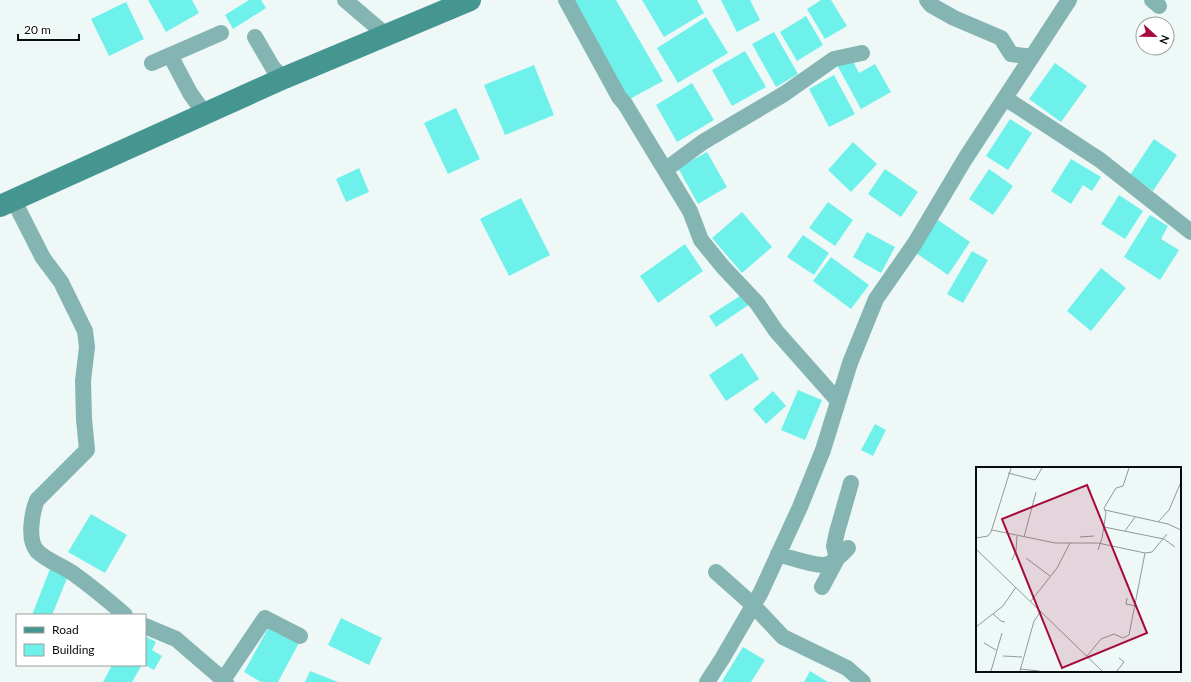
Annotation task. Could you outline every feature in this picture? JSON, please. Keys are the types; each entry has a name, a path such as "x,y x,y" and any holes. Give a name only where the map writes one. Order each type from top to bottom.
{"street":[{"path":"345,0 386,35"},
{"path":"566,0 618,97 625,104 690,211 701,240 723,267 757,303 776,331 838,401"},
{"path":"927,0 931,5 954,18 1000,38 1011,54 1032,57"},
{"path":"707,682 753,605 800,507 821,454 850,362 876,299 915,243 965,159 1069,0"},
{"path":"124,614 74,574 37,551 33,543 33,510 37,500 87,450 84,381 87,347 85,331 61,282 43,258 7,203 284,78 386,35 456,3"},
{"path":"152,63 221,33"},
{"path":"255,37 273,68 284,78"},
{"path":"665,170 703,142 784,94 834,59 862,53"},
{"path":"170,55 190,93 205,114"},
{"path":"1005,98 1100,160 1191,232"},
{"path":"843,553 834,546 851,483"},
{"path":"778,554 790,559 824,565 843,553"},
{"path":"822,587 843,553"},
{"path":"716,572 753,605 783,637 847,668 859,681"},
{"path":"146,626 176,639 224,681 265,618 300,636"}],"building":[{"path":"148,0 192,0 199,13 166,32"},
{"path":"249,0 261,0 266,8 233,29 225,15"},
{"path":"570,0 616,0 663,81 628,100"},
{"path":"642,0 697,0 704,13 664,37"},
{"path":"721,0 750,0 760,20 737,32"},
{"path":"821,0 831,0 847,26 825,39 807,9"},
{"path":"126,2 144,39 109,56 91,19"},
{"path":"806,16 823,45 797,61 780,32"},
{"path":"706,17 728,53 678,83 657,48"},
{"path":"774,32 798,74 776,87 752,44"},
{"path":"745,51 766,87 732,106 712,70"},
{"path":"851,57 859,73 875,64 891,92 861,109 837,65"},
{"path":"1055,63 1087,86 1061,122 1029,99"},
{"path":"534,65 554,115 505,135 484,85"},
{"path":"834,75 855,114 829,127 809,89"},
{"path":"692,83 714,120 677,142 656,105"},
{"path":"456,108 480,159 448,174 424,123"},
{"path":"1010,119 1032,133 1008,170 986,156"},
{"path":"1154,139 1177,155 1153,191 1130,175"},
{"path":"853,142 877,164 851,192 828,170"},
{"path":"707,152 727,187 698,204 678,168"},
{"path":"1071,159 1101,177 1092,191 1083,185 1071,204 1051,191"},
{"path":"359,168 369,192 346,202 336,179"},
{"path":"885,169 918,192 901,217 868,194"},
{"path":"989,169 1013,186 993,215 969,199"},
{"path":"1119,195 1143,211 1125,239 1101,224"},
{"path":"521,198 550,255 509,276 480,219"},
{"path":"828,202 853,220 835,246 809,228"},
{"path":"742,212 772,247 742,273 712,238"},
{"path":"1150,215 1168,226 1161,239 1179,250 1160,280 1124,257"},
{"path":"938,220 970,242 948,275 916,253"},
{"path":"867,232 895,247 881,273 853,257"},
{"path":"803,235 829,253 814,275 787,257"},
{"path":"685,244 703,271 658,303 640,276"},
{"path":"972,251 988,260 963,303 947,294"},
{"path":"831,257 869,285 851,309 813,281"},
{"path":"1101,268 1126,288 1091,331 1067,311"},
{"path":"743,294 750,304 716,327 709,316"},
{"path":"742,353 759,379 726,401 709,375"},
{"path":"798,390 822,400 805,440 781,430"},
{"path":"773,391 786,406 766,424 753,409"},
{"path":"875,424 886,430 873,456 861,450"},
{"path":"91,514 127,535 105,573 68,552"},
{"path":"50,569 68,576 52,614 32,614"},
{"path":"341,618 382,638 369,665 328,645"},
{"path":"270,625 300,641 278,682 261,682 244,672"},
{"path":"146,637 156,642 152,650 162,656 154,670 146,666"},
{"path":"743,647 765,660 751,682 722,681"},
{"path":"111,666 141,666 132,682 103,682"},
{"path":"310,671 338,682 305,682"},
{"path":"810,671 828,682 804,682"}]}
